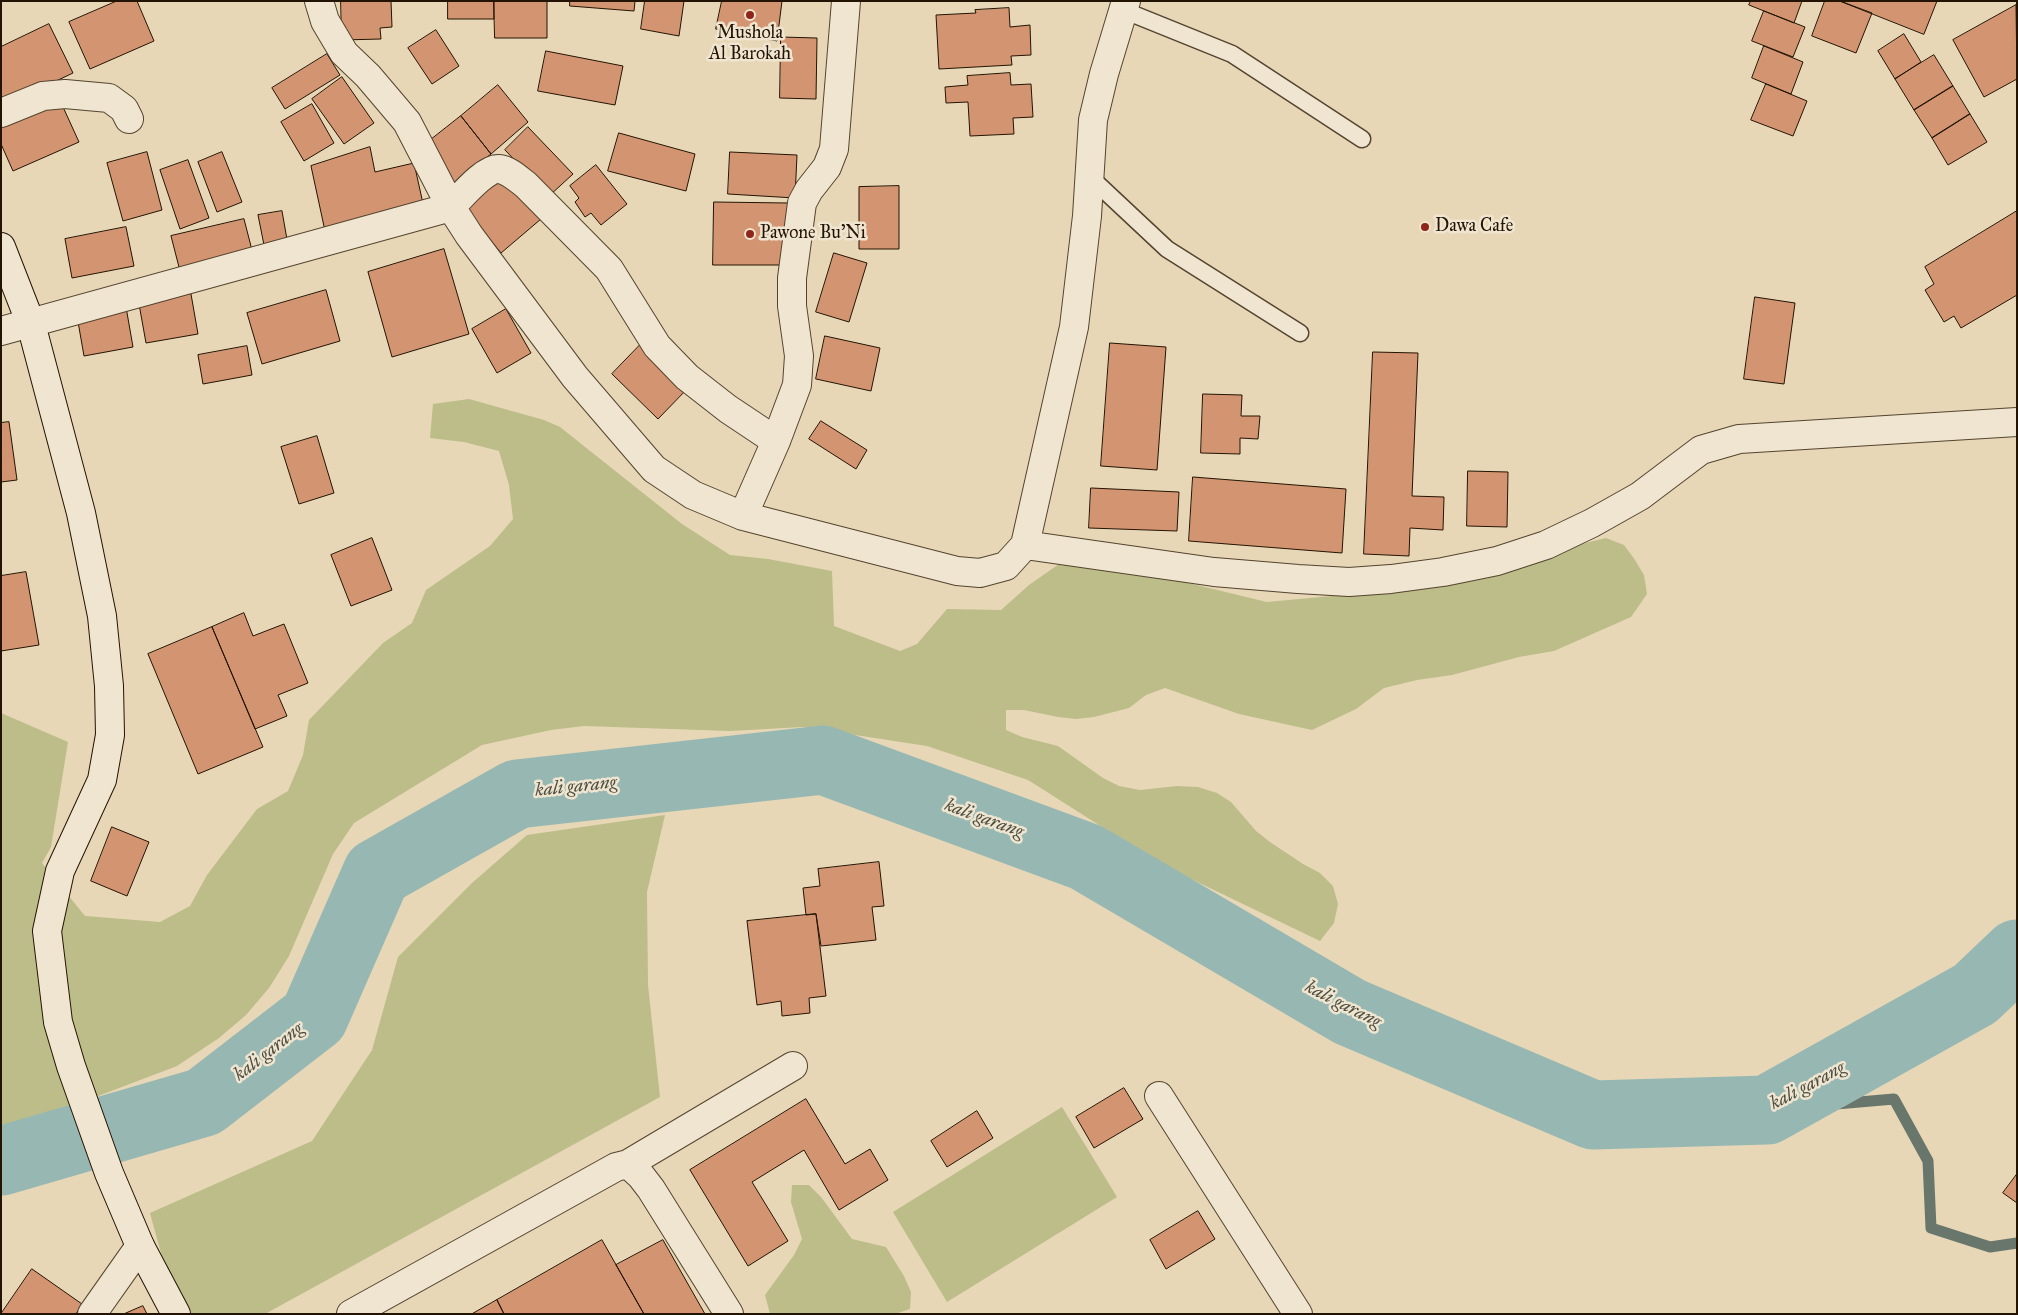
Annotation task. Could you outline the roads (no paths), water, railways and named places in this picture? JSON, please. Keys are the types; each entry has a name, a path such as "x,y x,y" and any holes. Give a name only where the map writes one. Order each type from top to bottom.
{"street":[{"path":"319,1 325,21 344,53 368,76 407,122 451,207 469,235 575,377 654,469 692,495 743,516 965,572 980,573 1006,566 1025,546 1074,327 1087,216 1093,120 1104,74 1125,5"},
{"path":"743,516 776,441 797,385 799,356 792,306 792,278 802,203 809,190 827,167 834,149 846,1"},
{"path":"1,112 42,96 65,94 109,98 124,108 129,119"},
{"path":"1,331 451,207 490,170 500,169 511,173 526,185 608,269 657,346 687,377 728,409 776,441"},
{"path":"1,247 31,324 81,513 102,616 109,686 110,735 102,780 60,871 47,932 58,1022 108,1173 140,1246 176,1314"},
{"path":"1025,546 1214,572 1348,582 1391,580 1497,560 1546,545 1592,523 1640,496 1701,450 1739,439 2017,422"},
{"path":"350,1314 616,1167 628,1164 793,1066"},
{"path":"1159,1096 1298,1314"},
{"path":"628,1164 651,1189 729,1314"},
{"path":"92,1314 140,1246"}],"lane":[{"path":"1125,5 1232,54 1362,139"},
{"path":"1089,176 1167,249 1300,333"}],"waterway":[{"name":"kali garang","path":"1,1161 204,1102 314,1017 377,873 517,794 823,760 1086,857 1350,1012 1593,1115 1767,1110 1975,994 2017,954"},
{"path":"1767,1110 1894,1099 1928,1161 1931,1228 1990,1247 2017,1243"}],"place":[{"name":"Mushola Al Barokah","path":"750,15"},
{"name":"Dawa Cafe","path":"1425,227"},
{"name":"Pawone Bu'Ni","path":"750,234"}]}
